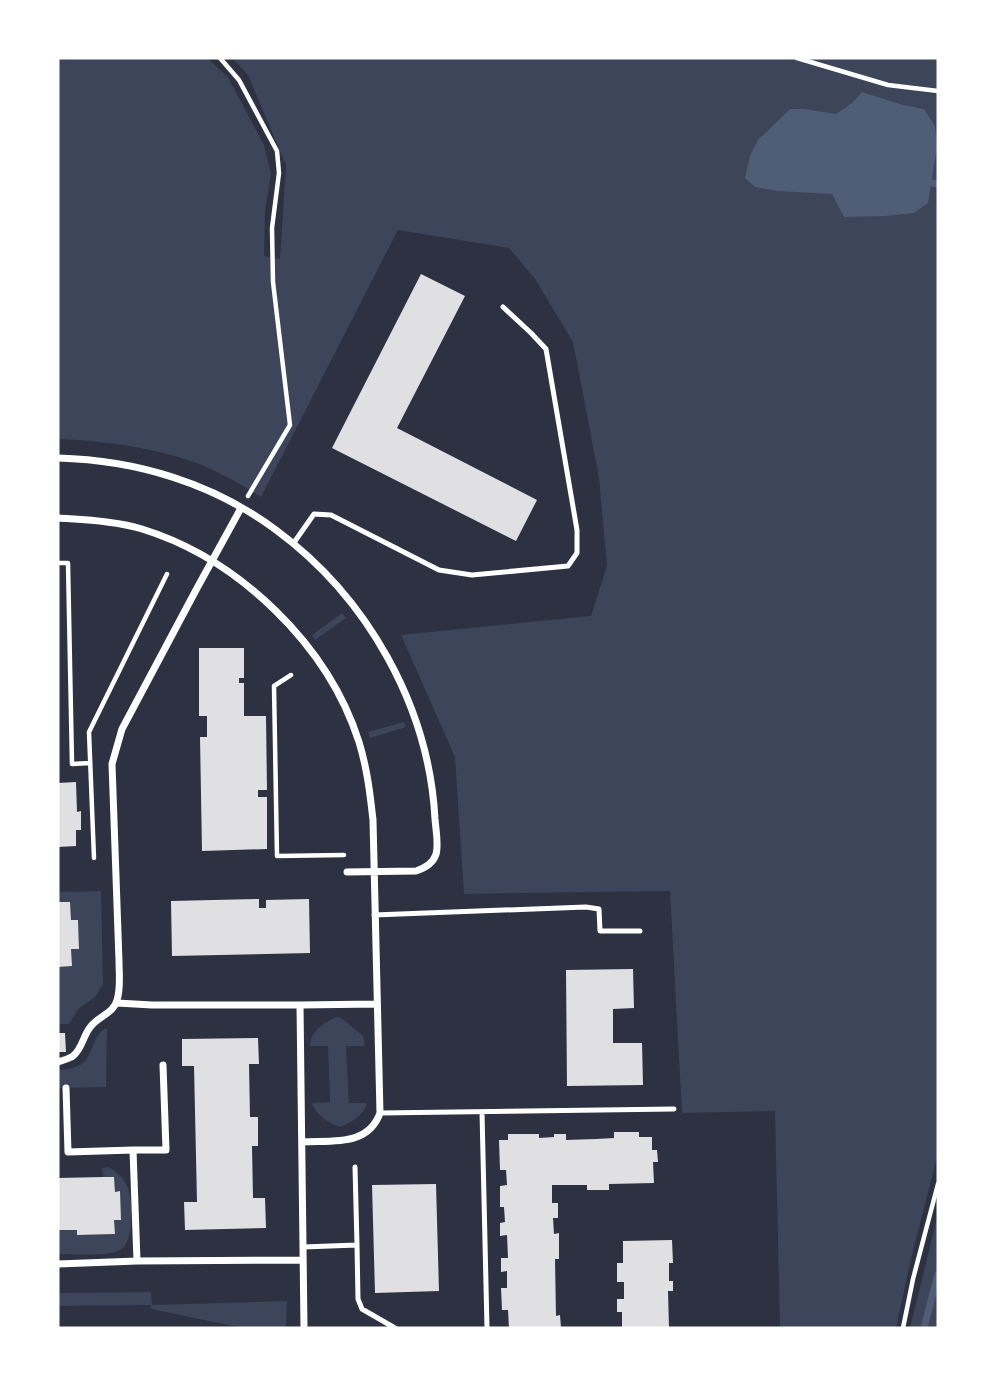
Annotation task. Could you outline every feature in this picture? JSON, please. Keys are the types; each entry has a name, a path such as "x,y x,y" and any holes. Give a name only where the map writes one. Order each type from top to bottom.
{"street":[{"path":"58,458 127,465 194,484 276,530 326,575 355,607 377,639 412,708 426,754 435,802 437,841 435,859 416,871 346,872"},
{"path":"58,1062 72,1057 92,1024 112,1010 117,1003 120,988 112,764 122,729 241,508"},
{"path":"58,518 141,529 211,561 258,594 286,622 315,656 346,708 358,740 370,790 380,1113 376,1124 359,1137 302,1142"},
{"path":"117,1003 376,1004"},
{"path":"300,1005 304,1328"},
{"path":"66,1087 68,1152 166,1150 163,1065"},
{"path":"134,1150 137,1261"},
{"path":"58,1264 303,1259"}],"lane":[{"path":"293,544 314,514 331,515 439,570 472,575 568,566 577,553 577,530 546,349 503,307"},
{"path":"374,915 586,907 599,909 600,930 640,930"},
{"path":"380,1113 674,1109"},
{"path":"482,1112 487,1328"},
{"path":"355,1167 358,1299 362,1309 395,1328"},
{"path":"303,1247 357,1245"}],"path":[{"path":"220,58 239,80 276,151 279,173 272,228 273,282 290,425 241,508"},
{"path":"797,58 888,85 938,91"},
{"path":"58,563 68,563 72,764 90,763"},
{"path":"291,675 274,686 277,856 344,855"},
{"path":"903,1328 938,1184"}],"shaded area":[{"path":"58,58 207,58 228,77 264,145 271,173 265,213 264,256 280,259 286,165 248,75 232,58 938,58 938,1153 896,1328 780,1328 775,1111 682,1113 670,891 464,894 455,757 401,635 591,616 607,566 599,478 573,342 535,279 509,248 398,230 261,497 235,481 173,455 123,445 58,439"},
{"path":"862,92 924,109 935,126 937,147 928,203 914,213 844,217 832,194 755,187 745,178 750,156 758,140 790,109 836,114"},
{"path":"342,613 346,618 315,640 312,635"},
{"path":"404,722 406,727 370,738 368,732"},
{"path":"101,891 103,984 95,997 79,1008 69,1024 58,1024 58,967 72,966 71,949 79,948 78,920 71,920 70,902 58,902 58,892"},
{"path":"337,1017 363,1036 365,1046 346,1046 349,1103 367,1103 356,1118 340,1127 323,1118 311,1103 330,1102 328,1046 310,1046 312,1036 319,1028"},
{"path":"107,1028 106,1087 58,1088 58,1070 72,1068 87,1059 96,1039"},
{"path":"108,1167 121,1177 129,1191 131,1221 126,1244 117,1252 58,1254 58,1230 77,1230 77,1235 114,1234 119,1191 115,1192 114,1177 103,1177 102,1168"},
{"path":"938,1214 938,1328 910,1328"},
{"path":"151,1292 152,1305 287,1301 286,1328 243,1328 151,1309 151,1305 58,1306 58,1293"}],"building":[{"path":"421,274 465,296 397,428 537,500 516,541 332,448"},
{"path":"199,648 244,648 244,678 239,678 239,683 244,683 244,716 266,716 267,790 258,790 258,797 267,797 267,849 202,851 200,737 207,737 207,716 199,716"},
{"path":"76,782 77,812 81,811 81,830 76,830 76,846 58,847 58,783"},
{"path":"259,899 259,908 266,908 266,900 309,899 310,953 172,956 171,901"},
{"path":"58,902 70,902 71,920 78,920 79,949 71,949 72,966 58,967"},
{"path":"633,969 634,1008 613,1009 613,1043 642,1043 643,1085 567,1086 566,970"},
{"path":"58,1033 65,1033 66,1052 58,1052"},
{"path":"258,1038 259,1064 249,1064 250,1117 258,1117 258,1146 252,1146 253,1198 265,1198 266,1228 185,1230 184,1202 197,1202 194,1066 182,1066 182,1039"},
{"path":"614,1132 639,1132 639,1137 652,1137 652,1150 657,1150 658,1162 653,1162 654,1183 609,1184 609,1190 587,1190 587,1185 552,1185 552,1203 558,1203 558,1218 553,1218 554,1234 559,1233 559,1259 555,1259 556,1316 560,1315 561,1328 509,1328 508,1310 502,1310 501,1288 507,1288 507,1271 501,1272 501,1258 508,1258 507,1235 500,1236 500,1223 505,1222 504,1207 500,1207 500,1186 507,1185 506,1170 500,1170 499,1140 508,1140 508,1134 539,1134 539,1138 566,1134 566,1140 614,1138"},
{"path":"114,1177 115,1192 120,1191 121,1220 114,1220 115,1234 77,1235 77,1230 58,1230 58,1178"},
{"path":"436,1184 439,1291 375,1293 372,1185"},
{"path":"672,1240 673,1263 669,1263 669,1281 673,1281 673,1291 668,1291 669,1328 622,1328 622,1312 617,1312 617,1299 624,1299 624,1282 617,1282 617,1263 623,1263 623,1241"}],"waterway":[{"path":"932,183 938,184"},
{"path":"924,1328 938,1274"}]}
